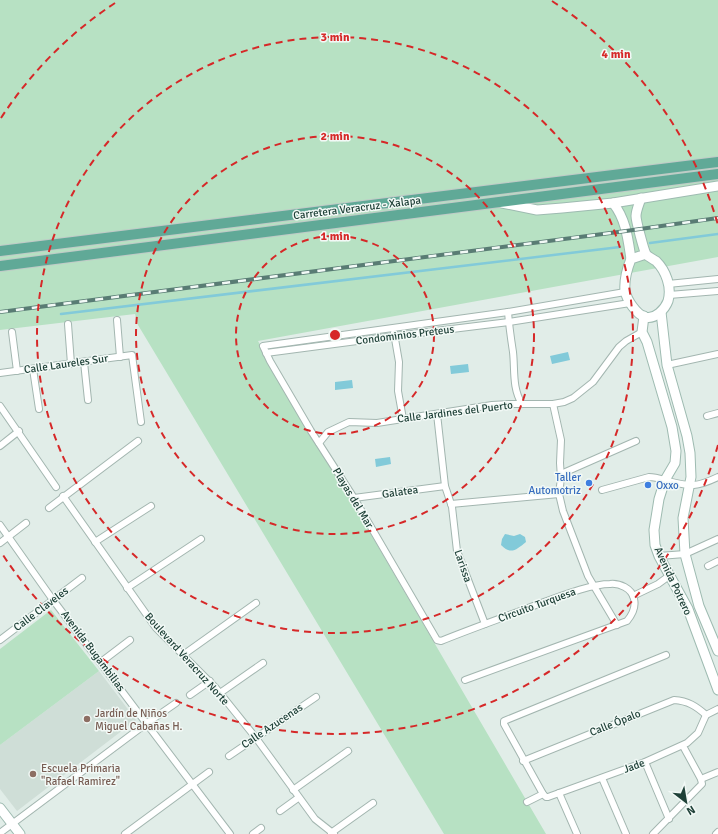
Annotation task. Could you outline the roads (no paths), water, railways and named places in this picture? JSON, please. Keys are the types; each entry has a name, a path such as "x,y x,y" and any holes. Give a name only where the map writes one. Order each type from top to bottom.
{"main road":[{"name":"Carretera Veracruz - Xalapa","path":"0,251 718,162"},
{"name":"Carretera Veracruz - Xalapa","path":"0,266 718,174"}],"street":[{"path":"499,202 537,210 613,203 718,186"},
{"path":"613,203 619,210 624,221 631,259 625,274 625,292 630,303 644,316 654,316 661,312 667,303 669,295 668,284 662,268 655,260 646,254 636,215 641,198"},
{"path":"631,259 646,254"},
{"path":"668,284 718,279"},
{"path":"669,295 718,291"},
{"name":"Condominios Preteus","path":"625,292 508,312 262,346 266,353 509,322 630,303"},
{"path":"508,312 513,353 514,385 516,393 522,404"},
{"name":"Avenida Potrero","path":"661,312 667,365 689,444 691,472 683,518 684,554 699,606 718,651"},
{"path":"642,332 644,316"},
{"path":"117,320 120,357"},
{"path":"68,324 71,364"},
{"path":"393,327 399,362 398,391 403,419"},
{"path":"12,332 17,371"},
{"name":"Avenida Potrero","path":"642,332 649,350 675,442 676,451 674,463 665,480 659,498 654,530 655,545 669,576 688,609 718,690"},
{"name":"Calle Jardines del Puerto","path":"319,443 328,432 349,422 377,423 492,405 553,404 564,402 582,392 593,382 601,373 619,346 642,332"},
{"name":"Playas del Mar","path":"266,353 311,431 354,498 435,638 440,641"},
{"path":"667,365 718,354"},
{"name":"Calle Laureles Sur","path":"0,373 132,355 141,422"},
{"path":"84,362 88,400"},
{"path":"33,369 39,409"},
{"path":"0,378 9,372"},
{"path":"553,404 561,440 561,474 559,494 563,511 585,567 594,586 617,625"},
{"path":"0,406 19,431 56,486"},
{"path":"707,416 718,413"},
{"name":"Larissa","path":"437,414 445,486 451,504 457,551 485,624"},
{"path":"0,446 19,431"},
{"path":"49,508 138,441"},
{"path":"561,474 636,441"},
{"path":"602,490 649,477 657,477 689,486 699,485 718,477"},
{"name":"Galatea","path":"354,498 445,486"},
{"path":"451,504 559,494"},
{"name":"Boulevard Veracruz Norte","path":"63,496 156,628 210,681 256,738 298,798 315,819 332,833"},
{"path":"95,542 151,506"},
{"path":"0,543 26,523"},
{"name":"Avenida Bugambilias","path":"0,525 53,600 230,834"},
{"path":"127,588 201,539"},
{"path":"659,556 684,554 718,539"},
{"path":"708,566 718,561"},
{"path":"466,680 627,621 632,615 635,601 633,596 658,584 669,576"},
{"name":"Calle Claveles","path":"0,640 82,578"},
{"name":"Circuito Turquesa","path":"440,641 554,599 594,586 608,583 618,584 628,590 633,596"},
{"path":"183,655 256,603"},
{"path":"101,662 130,640"},
{"path":"545,796 523,761 504,724 505,721 666,655"},
{"path":"220,693 263,663"},
{"path":"190,696 210,681"},
{"name":"Calle Azucenas","path":"229,756 316,696"},
{"name":"Calle Ópalo","path":"523,761 674,700 688,702 695,705 706,715"},
{"path":"0,833 176,703"},
{"path":"706,715 718,709"},
{"name":"Jade","path":"527,802 602,778 683,746 694,739 706,715"},
{"path":"653,834 702,784 701,779 683,746"},
{"path":"293,790 348,751"},
{"path":"645,762 669,819"},
{"path":"125,834 209,772"},
{"path":"701,779 718,772"},
{"path":"602,778 626,834"},
{"path":"559,793 577,834"},
{"path":"280,811 298,798"},
{"path":"332,833 373,803"},
{"path":"0,808 20,834"},
{"path":"253,834 261,828"}],"water":[{"path":"568,352 570,360 552,364 550,356"},
{"path":"468,364 469,372 451,374 450,366"},
{"path":"352,380 353,388 335,390 335,382"},
{"path":"390,457 391,464 376,467 375,459"},
{"path":"505,534 514,536 520,534 525,537 526,542 514,550 508,550 501,545"}],"waterway":[{"path":"650,243 718,234"},
{"path":"61,314 620,247"}],"railway":[{"path":"0,312 718,218"}],"place":[{"name":"Taller Automotriz","path":"589,483"},
{"name":"Oxxo","path":"648,485"},
{"name":"Jardín de Niños Miguel Cabañas H.","path":"87,719"},
{"name":"Escuela Primaria \"Rafael Ramirez\"","path":"33,774"}]}
